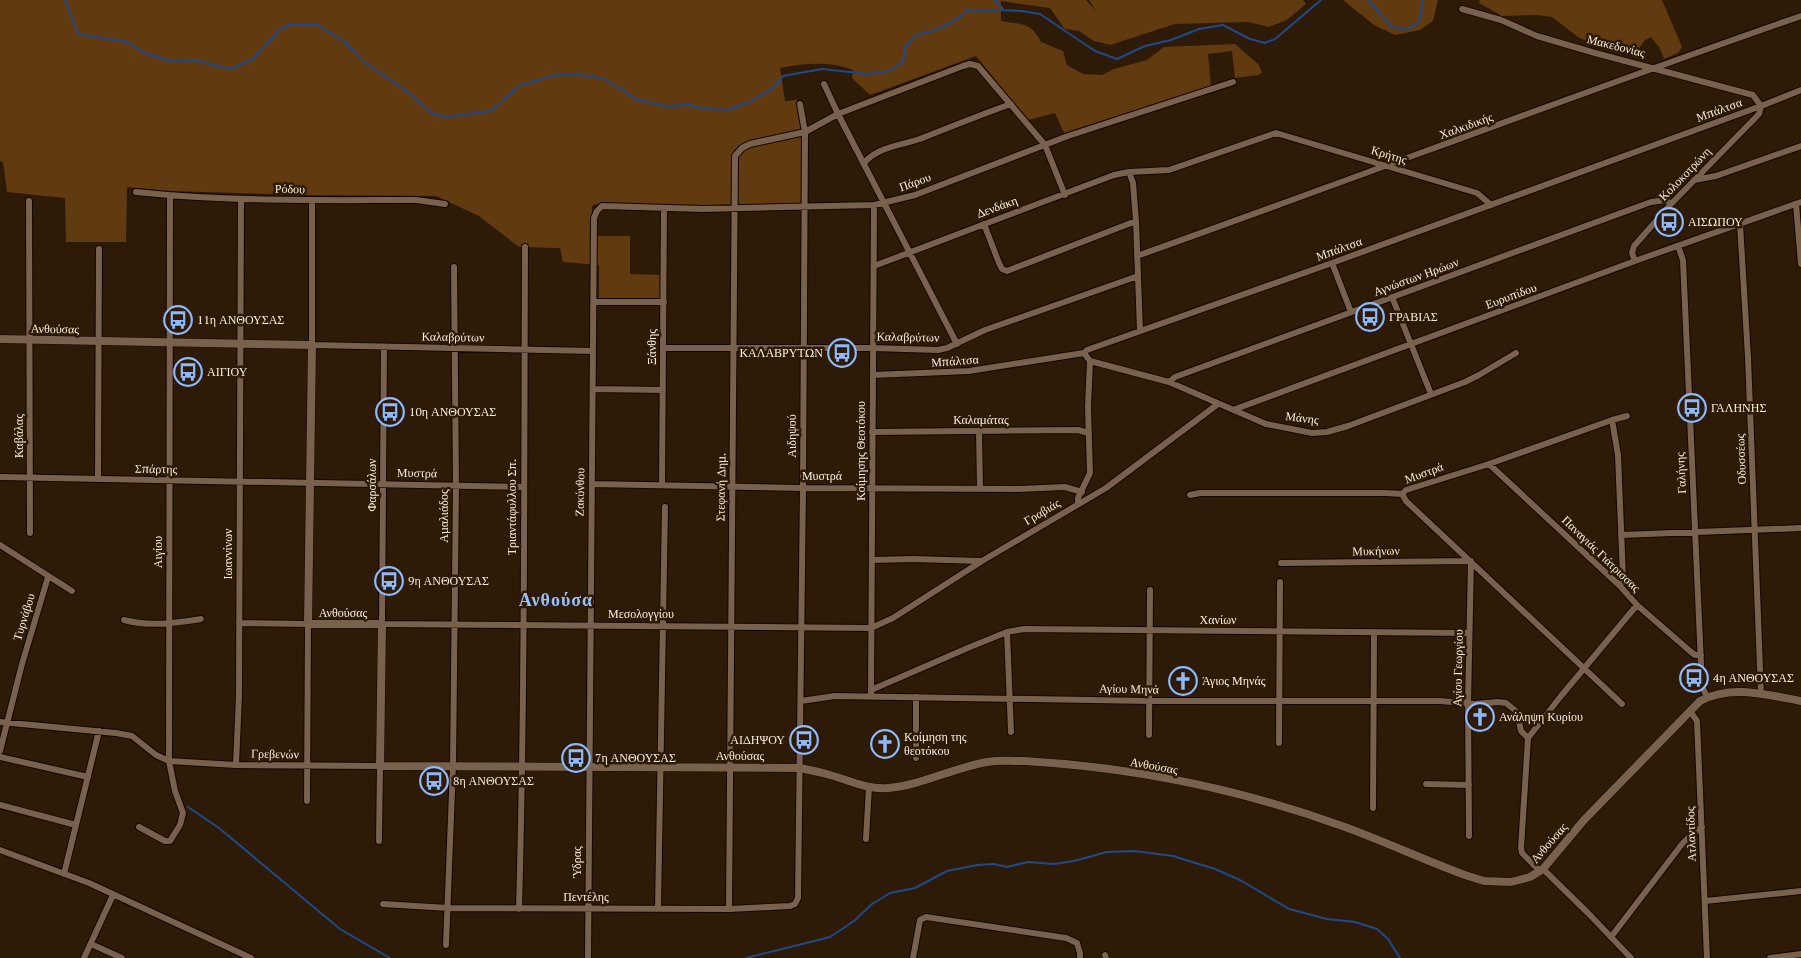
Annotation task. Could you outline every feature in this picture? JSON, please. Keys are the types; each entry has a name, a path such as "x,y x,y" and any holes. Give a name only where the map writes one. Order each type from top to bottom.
{"street":[{"name":"Μακεδονίας","path":"1462,9 1501,20 1537,36 1753,95 1761,106"},
{"name":"Χαλκιδικής","path":"1138,256 1654,67 1801,16"},
{"path":"805,132 838,114 970,64 978,66 1045,145 1065,194"},
{"name":"Πάρου","path":"594,218 602,206 735,208 874,205 884,203 915,195 1045,145 1233,82"},
{"path":"824,84 957,344"},
{"name":"Μπάλτσα","path":"873,375 969,372 1084,353 1087,350 1332,263 1801,90"},
{"name":"Αιδηψού","path":"790,906 795,904 798,898 801,700 805,132 800,104"},
{"path":"864,163 872,155 1011,104"},
{"name":"Κολοκοτρώνη","path":"1635,261 1632,254 1634,246 1671,204 1760,114 1761,106"},
{"name":"Στεφανή Δημ.","path":"729,909 735,156 742,148 758,142 805,132"},
{"name":"Κρήτης","path":"1276,133 1477,194 1491,205"},
{"name":"Δενδάκη","path":"874,266 1114,175 1129,172 1169,170 1276,133"},
{"path":"1694,180 1712,177 1801,146"},
{"path":"1129,172 1133,183 1136,221 1140,331"},
{"name":"Ρόδου","path":"136,192 170,196 241,199 416,200 445,204"},
{"name":"Αιγίου","path":"139,827 165,841 170,841 180,825 183,813 169,761 170,196"},
{"name":"Ιωαννίνων","path":"236,764 239,695 241,199"},
{"path":"312,200 312,345"},
{"name":"Αγνώστων Ηρώων","path":"1169,382 1175,377 1652,202 1666,200 1671,204"},
{"name":"Καβάλας","path":"29,201 30,533"},
{"path":"1800,202 1801,262"},
{"name":"Ευρυπίδου","path":"1233,410 1800,202"},
{"name":"Κοίμησης Θεοτόκου","path":"871,693 874,205"},
{"name":"Ξάνθης","path":"662,485 664,208"},
{"name":"Ζακύνθου","path":"589,767 594,218"},
{"path":"984,224 999,263 1007,271 1136,221"},
{"name":"Οδυσσέως","path":"1740,224 1748,357 1761,694"},
{"name":"Γαλήνης","path":"1678,246 1683,260 1702,686 1707,697"},
{"name":"Τριαντάφυλλου Σπ.","path":"519,909 523,766 525,247"},
{"path":"98,479 99,249"},
{"path":"1332,263 1351,312"},
{"name":"Αμαλιάδος","path":"446,945 454,766 456,485 454,267"},
{"name":"Καλαβρύτων","path":"664,348 873,348 938,350 957,344 985,330 1138,276"},
{"path":"1392,297 1431,394"},
{"path":"594,302 664,302"},
{"name":"Ανθούσας","path":"0,339 312,345 308,624 382,624 380,766 800,768 829,774 869,787 887,788 904,786 989,761 1024,761 1113,770 1197,785 1285,808 1346,827 1474,879 1512,882 1530,877 1542,870 1584,820 1700,701 1717,694 1731,692 1761,694 1801,701"},
{"name":"Καλαβρύτων","path":"312,345 593,351"},
{"name":"Φαρσάλων","path":"382,624 384,347"},
{"path":"1078,503 1078,498 1090,473 1088,407 1090,361 1084,353"},
{"name":"Μάνης","path":"1090,361 1169,382 1266,424 1312,433 1327,432 1348,426 1431,394 1479,375 1516,353"},
{"path":"593,389 663,390"},
{"name":"Γραβιάς","path":"871,628 893,618 982,561 1106,488 1218,404"},
{"name":"Μυστρά","path":"1190,495 1200,493 1296,492 1402,494 1406,490 1489,464 1627,416"},
{"path":"1612,420 1618,455 1623,577 1620,586"},
{"name":"Καλαμάτας","path":"872,432 1078,430 1089,433"},
{"path":"979,432 980,488"},
{"name":"Παναγιάς Γιάτρισσας","path":"1489,464 1638,605 1691,652 1695,655 1701,655"},
{"name":"Σπάρτης","path":"0,477 311,483"},
{"name":"Μυστρά","path":"311,483 523,487"},
{"name":"Μυστρά","path":"592,484 803,488 1065,487 1082,492"},
{"path":"1402,494 1406,501 1622,704"},
{"path":"658,909 665,507"},
{"path":"1620,534 1801,528"},
{"path":"0,545 72,592"},
{"path":"872,560 982,561"},
{"name":"Μυκήνων","path":"1281,563 1471,561"},
{"name":"Αγίου Γεωργίου","path":"1469,836 1468,704 1471,561"},
{"name":"Τυρνάβου","path":"0,751 4,723 48,577"},
{"path":"1280,582 1280,743"},
{"path":"1149,735 1150,590"},
{"path":"1631,958 1542,870 1522,853 1520,848 1528,738 1638,605"},
{"path":"124,620 136,623 169,624 201,620"},
{"path":"239,623 308,624 307,801"},
{"name":"Μεσολογγίου","path":"382,624 871,628"},
{"name":"Χανίων","path":"871,693 970,647 1008,632 1024,629 1470,633"},
{"path":"1008,632 1011,732"},
{"path":"1373,808 1374,633"},
{"name":"Αγίου Μηνά","path":"801,700 871,693 916,697 1150,701 1373,701 1468,704 1502,702 1513,707 1518,714 1521,731 1528,738"},
{"path":"916,697 916,758"},
{"name":"Ατλαντίδος","path":"1690,711 1697,721 1707,958"},
{"path":"4,723 99,731 132,736 169,761"},
{"path":"64,874 99,731"},
{"path":"0,757 88,777"},
{"name":"Γρεβενών","path":"169,761 380,766"},
{"path":"379,841 380,766"},
{"name":"Ύδρας","path":"588,958 589,767"},
{"path":"1426,784 1469,785"},
{"path":"866,839 869,787"},
{"path":"0,805 76,825"},
{"path":"1611,937 1682,844 1702,827"},
{"path":"0,850 89,884 241,956 251,958"},
{"path":"1705,901 1801,892"},
{"path":"84,958 113,895"},
{"name":"Πεντέλης","path":"382,904 448,908 519,909 729,909 790,906"},
{"path":"913,958 920,920 926,917 1066,938 1077,943 1080,958"},
{"path":"91,944 122,958"},
{"path":"1770,958 1801,954"}],"shaded area":[{"path":"0,0 1086,0 1096,11 1089,0 1303,0 1306,4 1287,20 1269,27 1248,22 1175,24 1110,45 1094,41 1079,31 1065,29 1050,8 1001,1 1001,21 1020,24 1029,28 1041,42 1063,51 1067,65 1083,74 1102,75 1114,69 1147,60 1164,47 1235,44 1259,65 1262,73 1235,78 1232,51 1208,54 1211,86 1064,133 1055,113 1028,120 976,56 870,95 852,78 853,70 845,67 817,64 780,68 785,101 797,100 801,128 801,203 700,207 595,204 592,206 592,236 630,236 630,274 663,275 663,299 599,299 599,265 563,262 560,248 519,247 479,216 436,196 304,195 170,191 127,187 126,242 66,242 65,198 7,192 3,162 0,161"},
{"path":"1343,0 1438,0 1433,21 1420,30 1395,35 1374,25"},
{"path":"1480,0 1662,0 1682,47 1678,53 1664,59 1659,47 1651,37 1644,41 1634,56 1610,51 1578,37 1552,17 1537,15 1502,16 1479,3"}],"waterway":[{"path":"65,0 78,34 128,42 145,53 170,61 194,60 230,69 253,59 280,29 290,25 318,25 345,42 363,61 405,90 432,113 445,117 491,111 519,86 558,74 582,75 605,79 636,99 665,106 690,105 707,109 727,110 749,102 773,88 783,76 822,69 867,74 890,71 903,62 905,47 916,35 933,31 951,23 968,10 1022,11 1040,14 1095,51 1117,59 1145,46 1171,40 1199,29 1223,25 1250,39 1265,43 1275,39 1321,0"},
{"path":"995,0 1003,9"},
{"path":"1368,0 1392,27 1408,29 1419,22 1423,0"},
{"path":"188,807 219,828 340,929 390,958"},
{"path":"746,958 830,937 854,921 872,904 890,893 915,888 947,871 977,865 994,864 1007,867 1028,862 1054,864 1107,852 1134,851 1173,856 1215,869 1240,880 1289,909 1327,919 1355,922 1377,929 1388,939 1400,958"}],"place":[{"name":"ΑΙΣΩΠΟΥ","path":"1669,222"},
{"name":"ΓΡΑΒΙΑΣ","path":"1370,317"},
{"name":"11η ΑΝΘΟΥΣΑΣ","path":"178,320"},
{"name":"ΚΑΛΑΒΡΥΤΩΝ","path":"842,353"},
{"name":"ΑΙΓΙΟΥ","path":"188,372"},
{"name":"ΓΑΛΗΝΗΣ","path":"1692,408"},
{"name":"10η ΑΝΘΟΥΣΑΣ","path":"390,412"},
{"name":"9η ΑΝΘΟΥΣΑΣ","path":"389,581"},
{"name":"4η ΑΝΘΟΥΣΑΣ","path":"1694,678"},
{"name":"Άγιος Μηνάς","path":"1183,681"},
{"name":"Ανάληψη Κυρίου","path":"1480,717"},
{"name":"ΑΙΔΗΨΟΥ","path":"804,740"},
{"name":"Κοίμηση της θεοτόκου","path":"885,744"},
{"name":"7η ΑΝΘΟΥΣΑΣ","path":"576,758"},
{"name":"8η ΑΝΘΟΥΣΑΣ","path":"434,781"}],"district":[{"name":"Ανθούσα","path":"556,600"}]}
